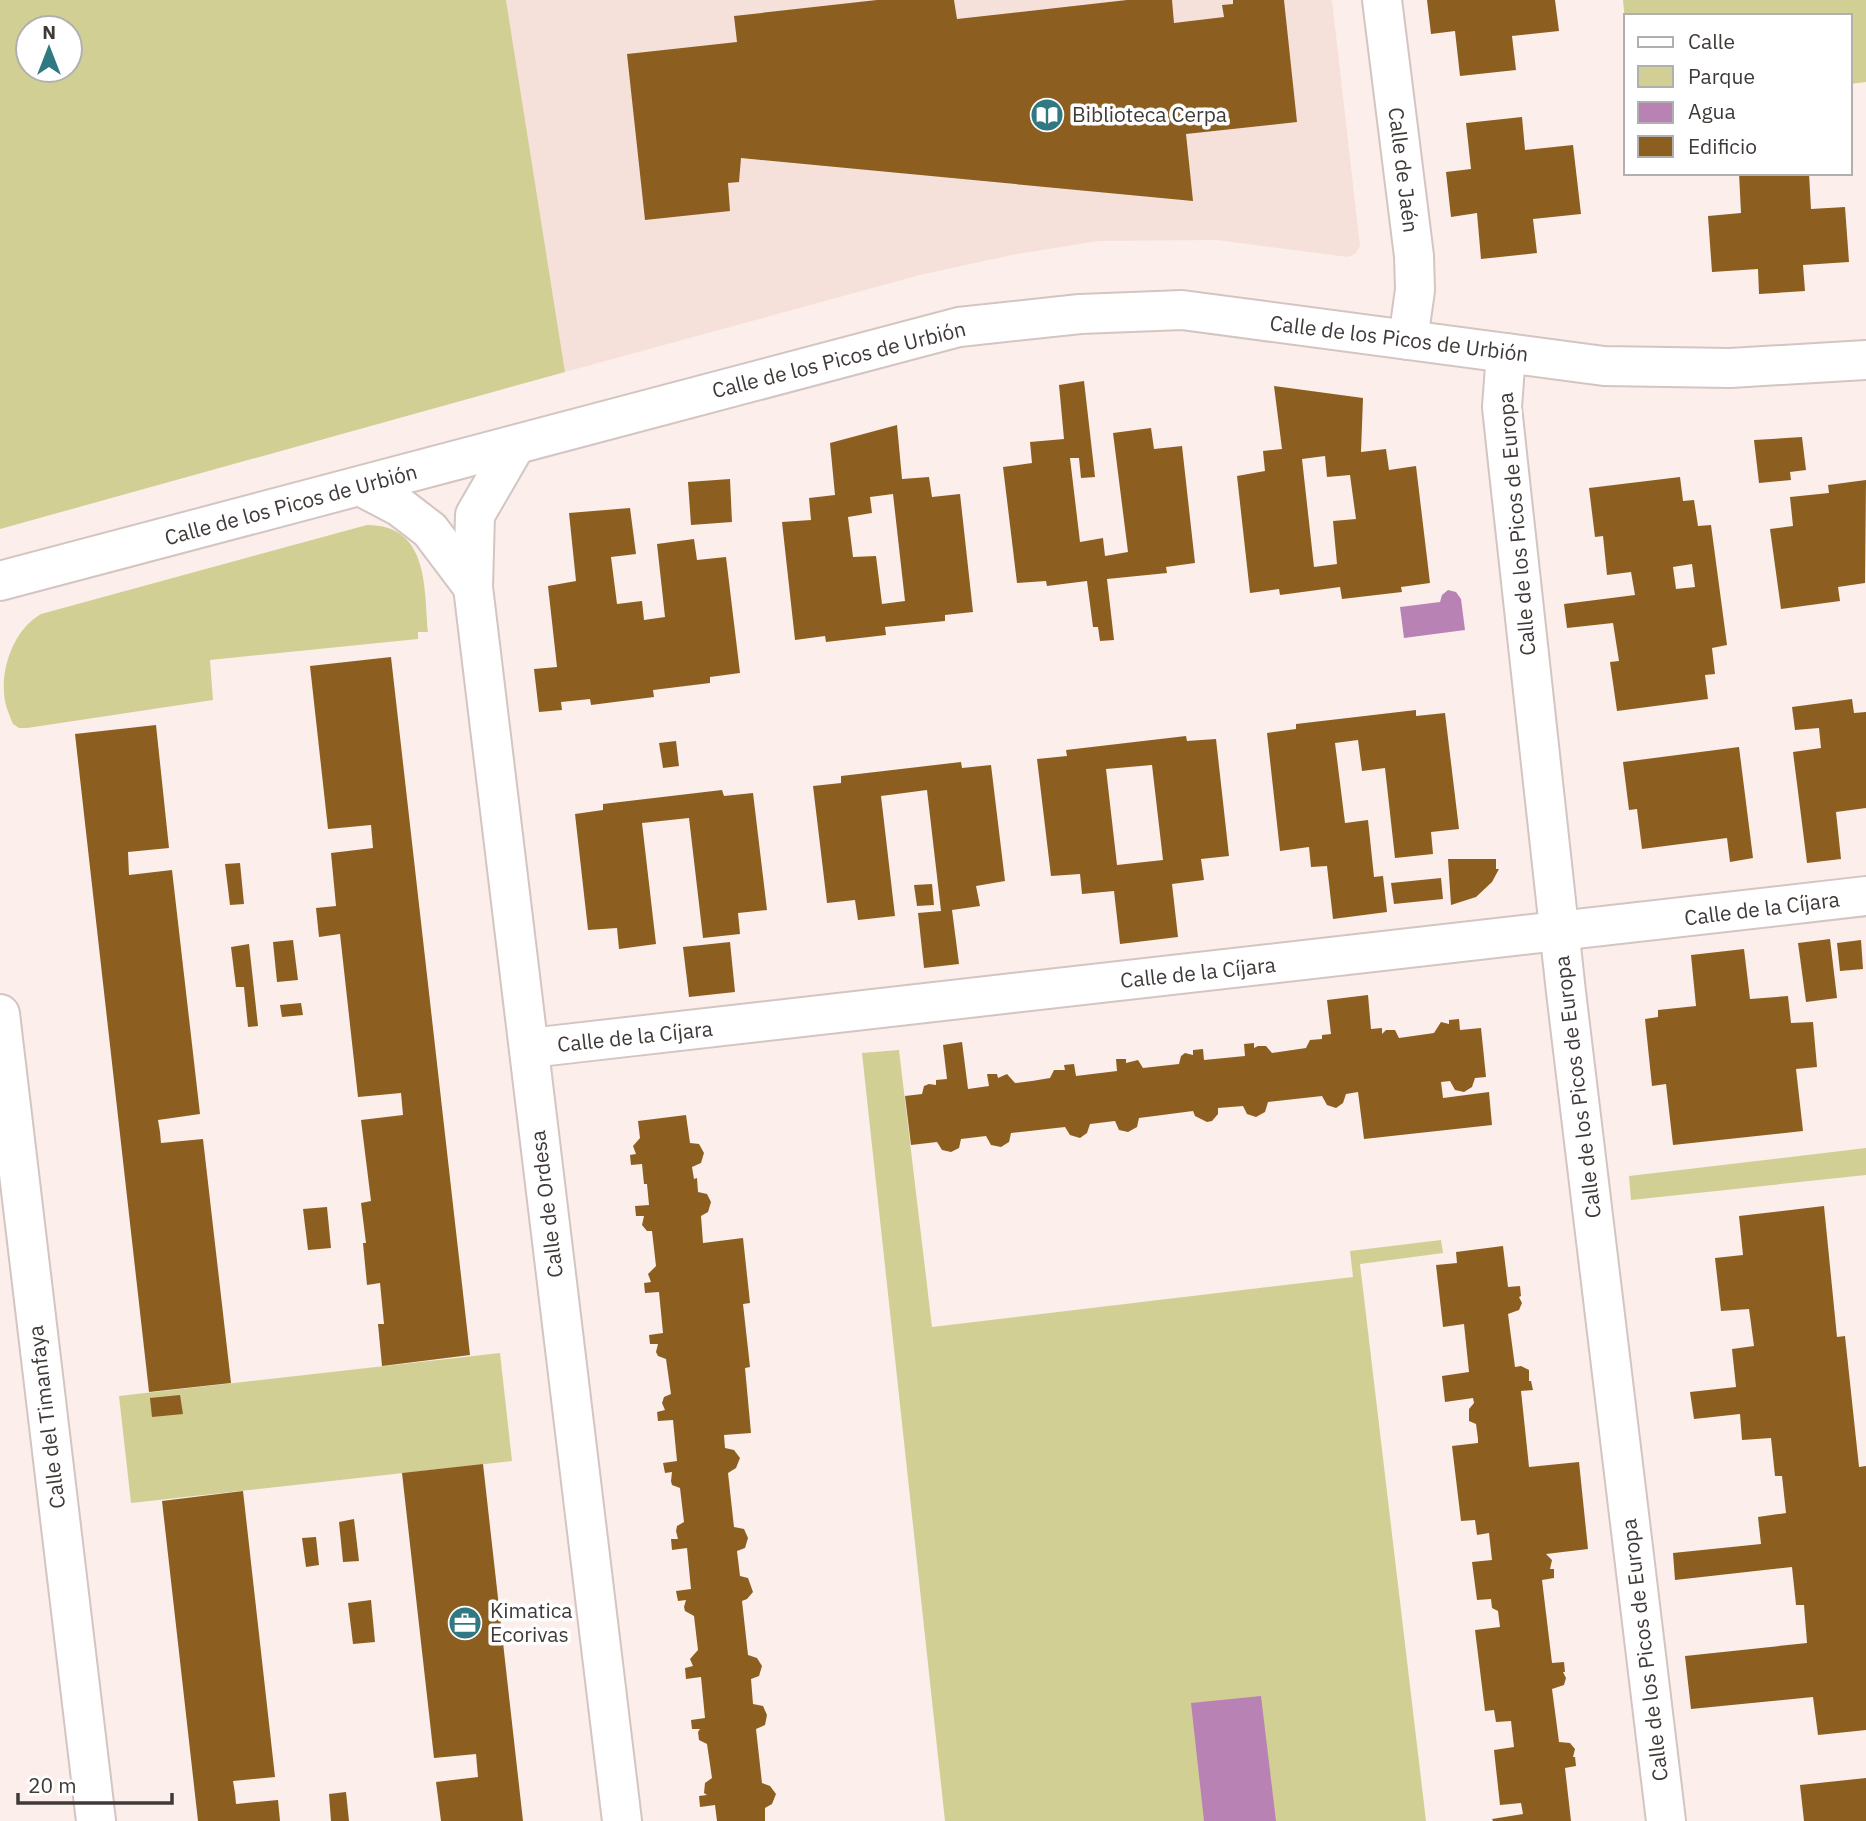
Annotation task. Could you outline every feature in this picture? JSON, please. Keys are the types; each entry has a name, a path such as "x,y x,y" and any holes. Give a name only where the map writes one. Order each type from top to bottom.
{"street":[{"name":"Calle de Jaén","path":"1381,0 1414,256 1415,290 1408,340"},
{"name":"Calle de los Picos de Urbión","path":"0,581 959,327 1080,314 1182,310 1604,366 1730,368 1866,360"},
{"name":"Calle de los Picos de Europa","path":"1506,353 1502,407 1560,932 1666,1821"},
{"name":"Calle de Ordesa","path":"515,446 475,515 473,587 622,1821"},
{"name":"Calle de Ordesa","path":"362,487 400,507 430,530 473,587"},
{"name":"Calle de la Cíjara","path":"530,1048 1866,896"},
{"name":"Calle del Timanfaya","path":"0,1014 96,1821"}],"shaded area":[{"path":"506,0 1332,0 1360,246 1356,253 1348,257 1216,240 1098,241 1012,255 920,275 565,372"}],"green space":[{"path":"0,0 506,0 565,372 0,529"},
{"path":"1623,0 1866,0 1866,82 1852,84 1852,14 1624,14"},
{"path":"367,525 387,528 402,535 419,562 426,596 428,632 418,632 418,639 210,660 213,700 27,728 19,728 13,724 4,696 8,658 24,628 41,614"},
{"path":"899,1050 932,1327 1353,1277 1350,1251 1441,1240 1443,1253 1360,1264 1426,1821 945,1821 862,1053"},
{"path":"1866,1148 1866,1175 1631,1200 1629,1176"},
{"path":"500,1353 512,1461 131,1503 119,1396"}],"water":[{"path":"1448,590 1456,592 1461,599 1465,630 1404,638 1400,607 1440,602 1442,595"},
{"path":"1261,1696 1276,1821 1204,1821 1191,1703"}],"building":[{"path":"877,0 954,0 957,19 1127,0 1172,0 1174,23 1224,17 1222,5 1233,4 1233,0 1284,0 1297,122 1186,134 1193,201 741,158 739,182 728,183 730,211 645,220 627,54 737,42 734,16"},
{"path":"1427,0 1555,0 1559,31 1512,36 1516,70 1460,76 1455,31 1431,34"},
{"path":"1522,117 1525,150 1573,145 1581,214 1533,219 1537,253 1481,259 1477,213 1451,217 1446,172 1471,169 1466,123"},
{"path":"1739,175 1809,175 1811,209 1845,207 1849,262 1803,265 1805,291 1759,294 1758,269 1712,272 1708,216 1741,213"},
{"path":"1084,381 1095,477 1081,478 1079,458 1070,458 1080,542 1103,538 1105,556 1128,552 1113,433 1151,428 1154,449 1182,446 1195,563 1166,567 1167,573 1107,579 1114,640 1100,641 1098,627 1093,627 1087,581 1047,586 1046,581 1017,583 1003,467 1032,463 1030,442 1064,439 1059,385"},
{"path":"1274,386 1363,398 1361,452 1386,449 1389,470 1416,466 1430,583 1401,587 1402,592 1342,599 1340,587 1280,595 1279,589 1250,593 1237,476 1265,471 1263,451 1282,449","holes":["1325,456 1327,477 1350,475 1356,519 1333,521 1337,564 1314,567 1302,459"]},
{"path":"897,425 902,479 929,477 932,497 960,494 973,612 945,615 945,621 885,627 886,635 826,642 825,636 795,640 782,522 811,520 809,498 835,495 830,443","holes":["893,494 905,601 882,604 876,556 853,557 848,517 872,513 870,497"]},
{"path":"1802,437 1806,470 1790,472 1791,480 1759,483 1754,440"},
{"path":"1680,477 1683,501 1694,500 1698,526 1711,525 1727,645 1712,648 1715,674 1705,675 1708,699 1617,711 1610,662 1619,661 1613,623 1567,628 1564,604 1635,595 1631,572 1607,575 1603,536 1595,537 1589,488","holes":["1692,564 1695,587 1676,589 1673,567"]},
{"path":"730,479 732,522 691,525 688,482"},
{"path":"1866,480 1865,583 1838,587 1840,601 1781,609 1770,529 1793,526 1790,497 1829,493 1828,485"},
{"path":"630,508 636,554 611,557 617,604 642,601 644,620 665,617 657,544 694,539 697,560 726,557 740,673 710,677 710,683 653,690 654,697 591,705 590,699 561,702 562,710 539,712 534,669 557,667 548,586 576,581 569,513"},
{"path":"391,657 470,1355 382,1366 378,1324 384,1324 380,1283 367,1285 363,1243 366,1243 361,1203 371,1201 361,1120 403,1115 401,1093 358,1097 340,934 319,937 316,908 336,906 331,853 373,848 371,825 328,829 310,666"},
{"path":"1852,699 1854,713 1866,712 1866,808 1836,812 1841,859 1807,863 1793,752 1821,748 1819,728 1795,730 1792,707"},
{"path":"1416,710 1416,716 1445,713 1459,829 1431,832 1433,854 1395,858 1385,768 1362,771 1358,740 1335,743 1345,823 1368,820 1374,877 1383,876 1387,912 1333,919 1327,866 1311,867 1309,847 1280,851 1267,733 1296,729 1296,724"},
{"path":"156,725 169,848 128,852 129,875 172,870 200,1114 158,1120 161,1143 203,1139 231,1383 149,1392 75,734"},
{"path":"1186,736 1187,741 1216,739 1229,856 1201,859 1204,880 1172,884 1178,937 1120,944 1114,891 1082,894 1080,874 1051,876 1037,759 1067,756 1066,750","holes":["1152,765 1163,860 1117,865 1106,769"]},
{"path":"676,741 679,766 663,768 659,743"},
{"path":"1739,747 1753,858 1730,862 1727,838 1642,849 1637,809 1629,810 1623,762"},
{"path":"961,762 962,768 991,765 1005,881 976,886 980,906 952,910 959,964 924,968 918,913 941,911 927,790 881,796 895,916 858,920 855,900 827,903 813,786 841,783 841,776"},
{"path":"722,790 724,796 753,793 767,910 738,913 740,934 703,938 689,818 642,823 656,944 619,949 617,928 588,930 575,814 603,810 603,804"},
{"path":"1448,859 1496,859 1496,869 1499,869 1492,882 1476,897 1451,905"},
{"path":"240,863 244,904 230,905 225,864"},
{"path":"1441,878 1443,899 1394,904 1391,883"},
{"path":"932,884 934,905 917,906 914,885"},
{"path":"1830,939 1837,998 1806,1002 1798,943"},
{"path":"293,940 298,980 277,982 273,942"},
{"path":"1861,940 1863,969 1840,971 1837,943"},
{"path":"730,942 735,992 689,997 683,947"},
{"path":"249,944 258,1026 248,1027 244,987 236,987 231,947"},
{"path":"1744,949 1750,999 1788,996 1791,1023 1813,1022 1817,1067 1796,1069 1803,1131 1673,1145 1666,1084 1652,1086 1645,1019 1658,1017 1658,1010 1696,1006 1691,955"},
{"path":"1368,995 1371,1029 1382,1028 1382,1034 1386,1030 1395,1030 1399,1038 1434,1033 1441,1022 1449,1024 1449,1020 1459,1019 1460,1030 1481,1028 1486,1077 1475,1078 1472,1087 1464,1092 1455,1090 1450,1081 1441,1082 1443,1098 1489,1092 1492,1125 1364,1139 1358,1092 1346,1094 1343,1103 1336,1108 1327,1105 1322,1096 1268,1102 1265,1112 1256,1117 1247,1114 1243,1106 1218,1108 1218,1114 1212,1121 1207,1122 1195,1116 1193,1111 1139,1118 1137,1127 1128,1132 1119,1130 1115,1121 1090,1124 1087,1133 1080,1138 1070,1135 1065,1127 1011,1133 1009,1142 1001,1147 991,1145 986,1136 961,1139 959,1148 951,1152 942,1150 937,1142 911,1145 905,1096 922,1094 924,1086 936,1085 936,1080 947,1079 943,1045 962,1042 968,1089 989,1086 987,1074 997,1074 998,1078 1007,1074 1015,1083 1050,1078 1054,1070 1065,1070 1064,1065 1074,1064 1076,1076 1117,1071 1116,1059 1126,1059 1126,1063 1138,1060 1143,1068 1179,1064 1181,1056 1185,1053 1193,1055 1193,1050 1203,1049 1204,1060 1245,1056 1244,1044 1254,1043 1254,1048 1266,1046 1272,1053 1306,1048 1310,1040 1322,1039 1322,1035 1331,1034 1327,1000"},
{"path":"301,1003 303,1015 282,1017 280,1005"},
{"path":"686,1115 690,1143 699,1144 704,1153 701,1163 692,1167 694,1179 697,1178 698,1192 707,1194 711,1202 708,1212 701,1216 703,1243 743,1238 750,1303 743,1304 750,1367 745,1368 751,1433 724,1435 725,1448 734,1450 740,1458 736,1468 728,1473 734,1527 744,1529 748,1538 745,1548 737,1551 740,1576 748,1578 753,1592 742,1601 748,1655 757,1658 762,1666 759,1676 751,1679 753,1704 763,1706 767,1715 765,1725 756,1729 762,1783 770,1786 776,1794 772,1804 765,1808 765,1821 717,1821 715,1805 700,1807 699,1796 707,1795 704,1793 705,1783 712,1778 707,1744 699,1740 700,1729 692,1729 691,1720 705,1718 701,1677 686,1679 685,1668 693,1666 690,1659 698,1650 694,1616 685,1611 686,1600 678,1601 676,1591 691,1589 687,1548 672,1550 671,1539 678,1539 677,1526 684,1522 680,1488 672,1485 672,1472 665,1473 663,1463 677,1461 673,1420 658,1421 657,1412 665,1410 662,1403 664,1397 671,1394 666,1359 658,1356 658,1344 650,1344 649,1335 663,1333 659,1292 645,1293 644,1283 651,1282 648,1274 656,1266 652,1231 647,1231 642,1225 644,1216 636,1216 635,1206 649,1205 647,1184 644,1184 642,1164 631,1165 630,1155 636,1154 633,1146 640,1138 638,1121"},
{"path":"1824,1206 1837,1337 1845,1336 1859,1467 1866,1466 1866,1730 1818,1735 1813,1697 1691,1709 1685,1656 1807,1643 1804,1605 1796,1605 1792,1567 1675,1580 1673,1553 1761,1544 1758,1517 1786,1513 1782,1476 1775,1476 1771,1438 1742,1440 1740,1414 1694,1419 1690,1392 1736,1387 1732,1349 1754,1346 1749,1309 1721,1311 1715,1258 1743,1255 1739,1216"},
{"path":"327,1207 331,1248 308,1250 303,1209"},
{"path":"1503,1246 1508,1287 1520,1286 1519,1297 1522,1303 1519,1310 1508,1314 1515,1367 1521,1366 1529,1370 1529,1381 1533,1390 1521,1391 1529,1467 1579,1462 1588,1549 1546,1554 1552,1560 1550,1569 1554,1569 1554,1578 1542,1580 1552,1663 1564,1662 1563,1672 1566,1678 1564,1685 1552,1689 1559,1742 1570,1743 1575,1749 1573,1757 1576,1766 1565,1768 1571,1821 1492,1819 1523,1814 1521,1803 1500,1805 1494,1750 1514,1747 1511,1721 1496,1722 1494,1710 1485,1711 1475,1630 1500,1627 1498,1611 1492,1608 1491,1599 1477,1600 1472,1562 1492,1560 1489,1533 1477,1535 1475,1520 1461,1521 1452,1446 1478,1443 1478,1439 1476,1424 1469,1421 1473,1398 1445,1402 1442,1376 1469,1372 1464,1324 1443,1327 1436,1265 1457,1263 1456,1252"},
{"path":"180,1395 183,1414 152,1417 150,1398"},
{"path":"483,1464 523,1821 441,1821 436,1782 478,1777 476,1754 434,1758 402,1473"},
{"path":"243,1491 275,1777 233,1781 236,1804 278,1800 280,1821 198,1821 162,1501"},
{"path":"354,1519 359,1561 343,1562 339,1522"},
{"path":"316,1537 319,1565 306,1567 302,1538"},
{"path":"371,1600 375,1642 353,1644 348,1603"},
{"path":"1866,1778 1866,1821 1804,1821 1800,1785"},
{"path":"346,1792 349,1821 331,1821 329,1794"}],"place":[{"name":"Biblioteca Cerpa","path":"1047,115"},
{"name":"Kimatica Ecorivas","path":"465,1623"}]}
